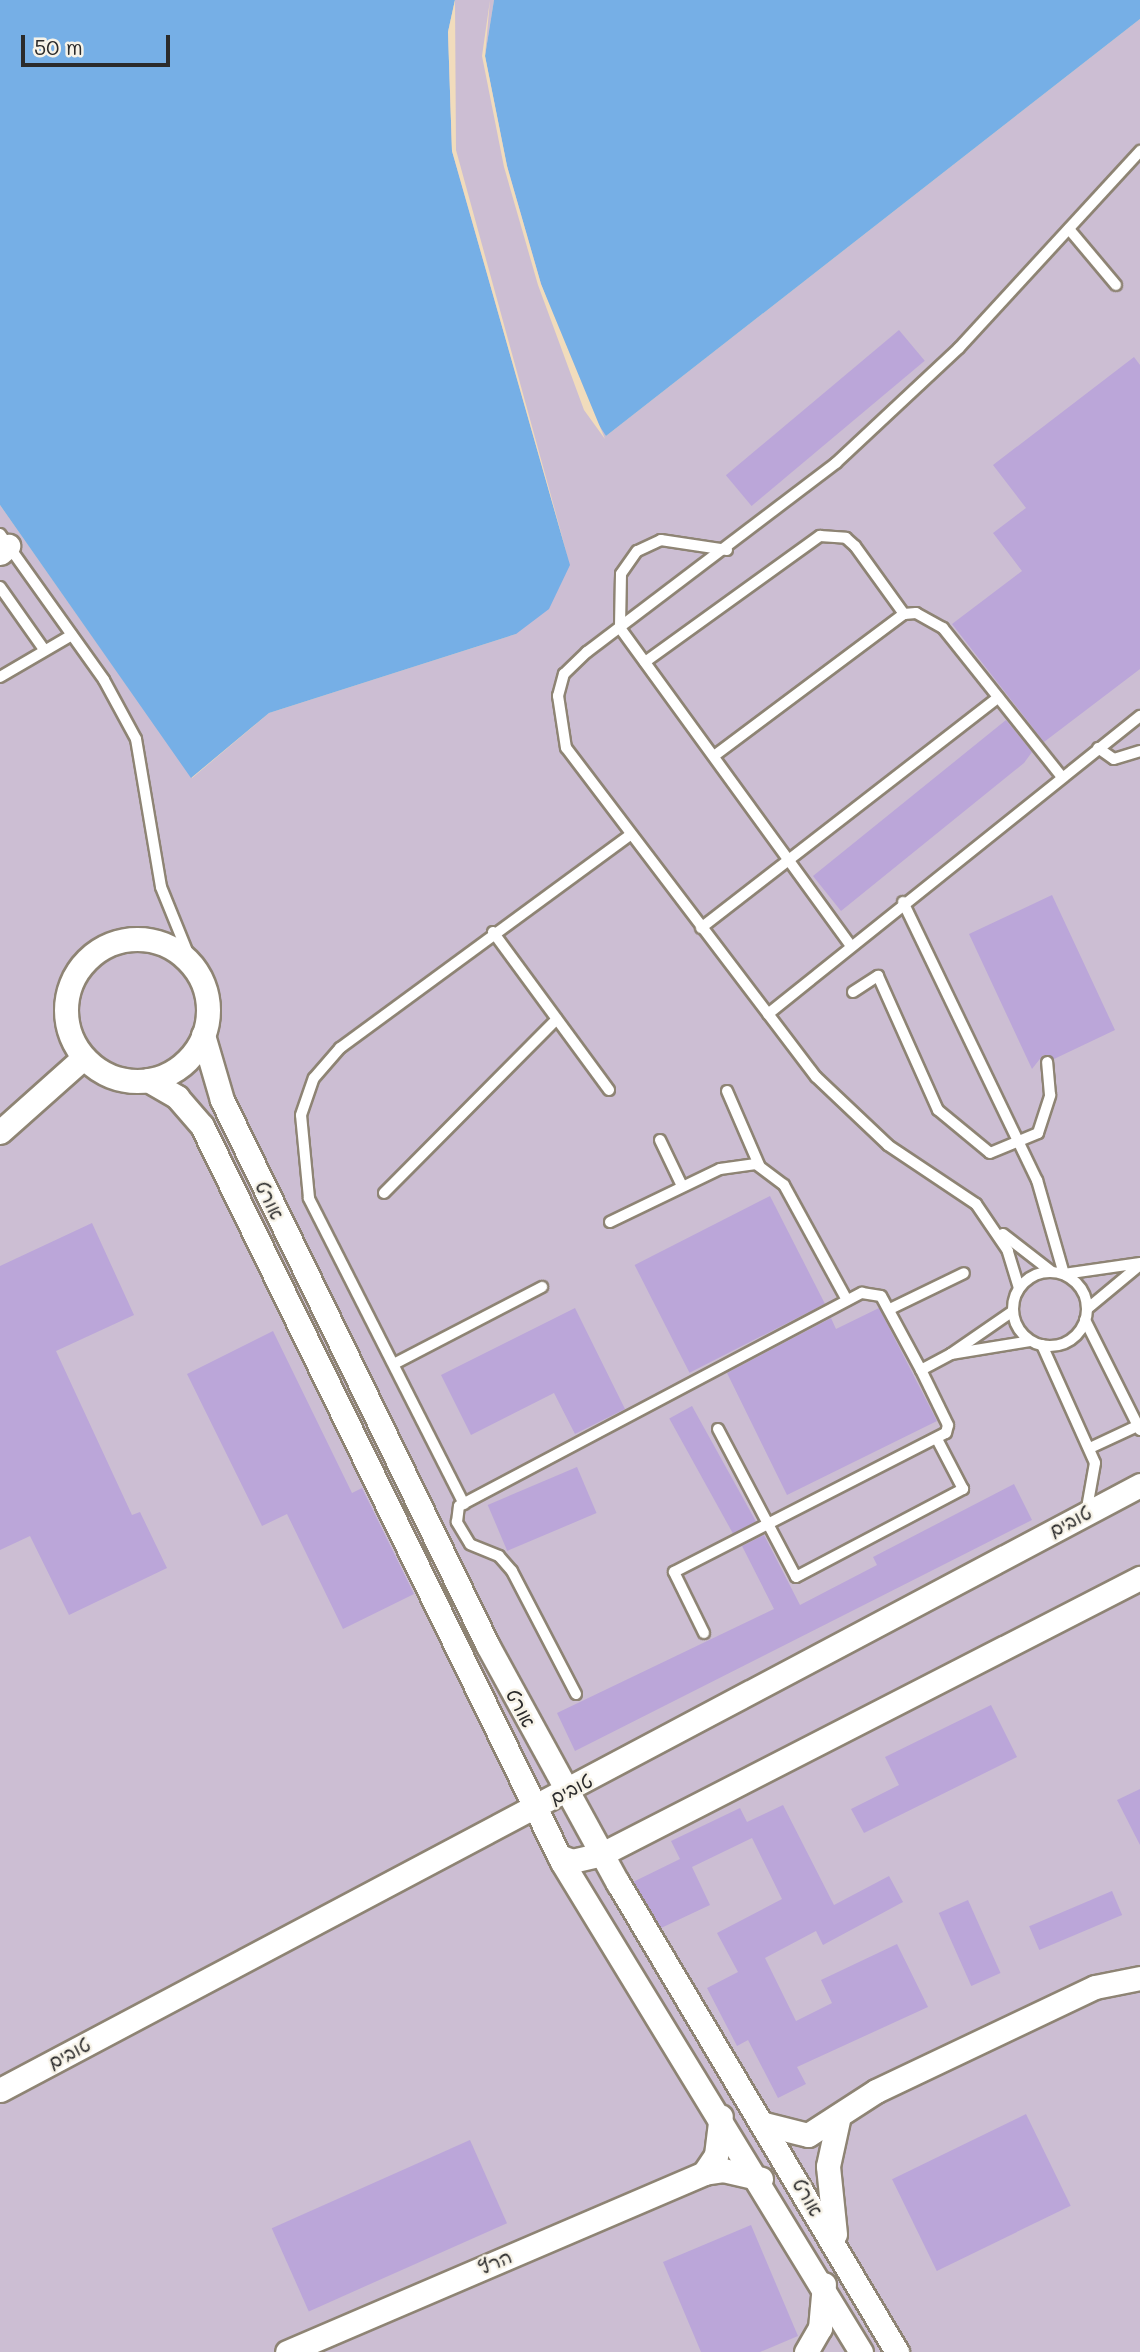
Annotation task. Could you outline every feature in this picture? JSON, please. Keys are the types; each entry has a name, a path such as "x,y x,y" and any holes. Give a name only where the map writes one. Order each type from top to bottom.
{"street":[{"path":"145,939 177,950 194,966 208,1006 203,1035 183,1065 148,1080 121,1080 83,1058 71,1038 67,993 91,955 110,943 145,939"},
{"name":"אורט","path":"203,1035 240,1137 443,1558 602,1854 838,2248 897,2352"},
{"path":"0,1132 83,1058"},
{"name":"אורט","path":"148,1080 177,1097 202,1125 559,1856 761,2179 862,2352"},
{"name":"טובים","path":"0,2090 1140,1485"},
{"path":"559,1856 572,1861 602,1854 1140,1578"},
{"path":"764,2124 794,2136 838,2120 876,2091 1096,1987 1140,1978"},
{"path":"704,2173 716,2155 721,2116"},
{"path":"838,2120 828,2166 838,2248"},
{"name":"הרץ","path":"287,2352 704,2173 723,2170 761,2179"},
{"path":"806,2352 820,2328 824,2284"}],"lane":[{"path":"1139,155 959,348 836,463 728,550 620,628 564,674 557,723 566,748 816,1077 888,1145 976,1204 995,1227 1052,1272 1064,1274 1140,1264"},
{"path":"1069,229 1116,285"},
{"path":"645,662 820,536 846,538 904,614"},
{"path":"728,550 661,540 638,551 621,574 620,628 850,944"},
{"path":"3,544 72,635 136,739 161,887 194,966"},
{"path":"0,587 43,648"},
{"path":"714,756 904,614 923,615 943,628 1061,776"},
{"path":"0,677 43,648 72,635"},
{"path":"701,928 788,857 998,698"},
{"path":"768,1014 850,944 1140,716"},
{"path":"1098,748 1114,759 1140,751"},
{"path":"464,1504 309,1198 301,1115 314,1078 340,1048 493,932 630,835"},
{"path":"903,902 1021,1143 1064,1274 1083,1290 1086,1315 1138,1428 1090,1448"},
{"path":"493,932 609,1090"},
{"path":"853,992 877,976 950,1124 990,1153 1021,1143 1046,1119 1047,1062"},
{"path":"384,1193 557,1019"},
{"path":"727,1091 759,1165 784,1185 848,1300"},
{"path":"660,1140 682,1186"},
{"path":"610,1222 682,1186 739,1162 759,1165"},
{"path":"921,1370 951,1354 1013,1311 1019,1287 995,1227"},
{"path":"951,1354 1066,1342 1086,1315 1140,1264"},
{"path":"1019,1287 1052,1272"},
{"path":"890,1309 964,1273"},
{"path":"394,1364 542,1287"},
{"path":"576,1694 512,1571 499,1556 470,1544 457,1522 464,1504 848,1300 872,1292 890,1309 948,1425 937,1438 674,1572 704,1633"},
{"path":"1013,1311 1037,1343 1090,1448 1096,1484 1083,1514"},
{"path":"718,1429 796,1577 963,1489 937,1438"}],"shaded area":[{"path":"455,0 494,0 485,56 507,166 606,436 1140,19 1140,2352 0,2352 0,505 192,778 269,713 516,634 452,151 448,32"}],"water":[{"path":"0,0 455,0 448,32 452,151 570,565 549,609 516,634 269,713 191,778 0,505"},
{"path":"494,0 1140,0 1140,19 606,436 588,408 541,284 507,166 485,56"}],"pier":[{"path":"455,0 456,150 570,565 452,151 448,32"},
{"path":"490,0 485,56 507,166 541,284 605,439 584,410 538,285 504,167 482,56"}],"building":[{"path":"899,330 925,361 752,506 726,475"},
{"path":"1134,357 1140,365 1140,669 1044,742 952,624 1022,571 993,533 1026,508 993,465"},
{"path":"1006,720 1032,752 1024,763 841,911 813,876"},
{"path":"1052,895 1115,1030 1054,1059 1043,1055 1032,1069 969,934"},
{"path":"770,1196 825,1304 689,1373 635,1265"},
{"path":"92,1223 134,1315 56,1351 132,1515 140,1512 167,1568 69,1615 30,1536 0,1550 0,1266"},
{"path":"575,1308 625,1409 575,1434 554,1393 471,1435 441,1375"},
{"path":"879,1308 937,1421 787,1495 727,1373 831,1318 836,1329"},
{"path":"273,1331 352,1493 362,1488 414,1594 343,1629 287,1514 262,1526 187,1374"},
{"path":"692,1406 756,1521 733,1534 669,1419"},
{"path":"577,1467 597,1513 507,1551 488,1505"},
{"path":"1014,1484 1032,1520 575,1751 557,1713 774,1609 742,1546 764,1535 800,1605 877,1565 873,1557"},
{"path":"991,1705 1017,1757 864,1833 851,1809 899,1785 885,1757"},
{"path":"1140,1789 1140,1845 1117,1800"},
{"path":"783,1805 834,1905 889,1876 903,1902 823,1945 816,1931 765,1958 796,2021 832,2003 821,1980 897,1944 928,2007 797,2067 806,2084 778,2098 748,2040 737,2046 707,1988 738,1972 717,1933 782,1899 752,1838 692,1867 710,1905 661,1928 633,1882 680,1859 671,1841 740,1808 747,1822"},
{"path":"1112,1891 1122,1915 1039,1950 1029,1926"},
{"path":"968,1900 1001,1973 971,1986 939,1913"},
{"path":"1026,2114 1071,2206 937,2271 892,2179"},
{"path":"470,2140 507,2223 309,2311 272,2228"},
{"path":"751,2225 798,2336 760,2352 701,2352 663,2262"}]}
